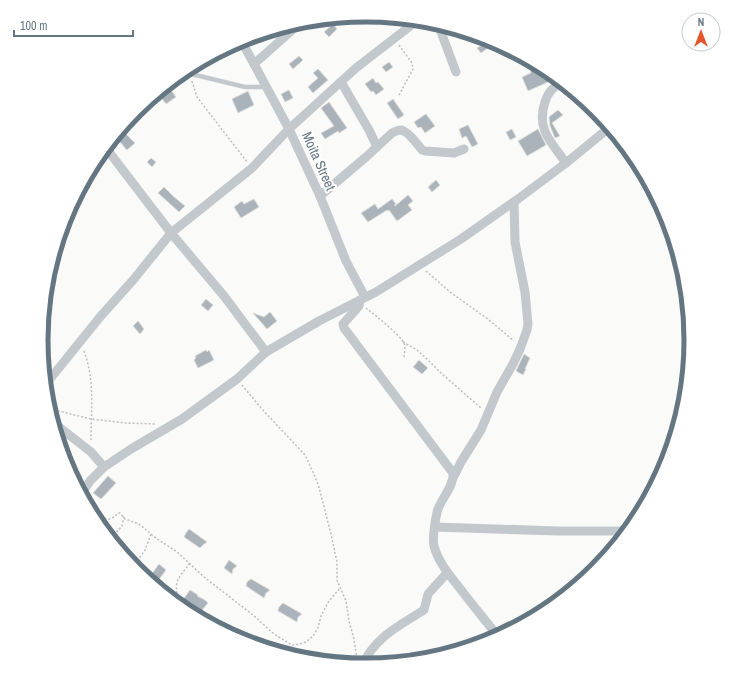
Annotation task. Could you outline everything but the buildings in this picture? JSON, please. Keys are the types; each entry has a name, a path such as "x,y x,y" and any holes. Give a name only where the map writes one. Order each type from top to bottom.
{"street":[{"path":"51,378 171,233 252,168 289,129 356,68 411,25"},
{"path":"254,64 291,31"},
{"path":"441,31 456,72"},
{"name":"Moita Street","path":"244,46 289,129 320,196 362,300"},
{"path":"341,82 369,130 377,147"},
{"path":"556,85 547,95 541,119 543,128 548,138 566,163"},
{"path":"320,196 396,131 402,130 425,152 454,153 464,149"},
{"path":"85,488 90,481 104,467 182,419 237,379 266,352 319,321 376,292 461,239 514,202 566,163 606,130"},
{"path":"109,152 171,233 224,296 266,352"},
{"path":"494,631 448,573 437,556 433,536 437,512 441,502 460,462 481,430 521,347 527,330 528,324 525,292 515,242 514,202"},
{"path":"362,300 360,306 346,319 343,324 345,331 454,476"},
{"path":"61,428 91,452 104,467"},
{"path":"435,527 558,531 621,531"},
{"path":"364,658 376,644 387,635 424,610 428,594 448,573"}],"lane":[{"path":"192,75 245,87 266,87"}],"path":[{"path":"394,39 413,65 413,69 399,95"},
{"path":"188,77 193,83 197,97 252,168"},
{"path":"419,264 450,292 489,320 521,347"},
{"path":"362,300 403,342 417,350 488,414"},
{"path":"80,342 86,356 91,380 91,452"},
{"path":"403,342 405,349 404,359"},
{"path":"237,379 260,408 305,455 319,487 337,562 337,580 346,601 357,658"},
{"path":"57,411 91,419 126,423 158,424"},
{"path":"102,517 110,520 119,513 127,520 139,524 157,539 176,551 225,593 253,614 274,634 292,645 306,642 313,636 318,628 321,616 329,601 340,588"},
{"path":"114,534 122,526 124,516"},
{"path":"138,560 145,550 151,534"},
{"path":"178,595 176,584 190,563"}]}
